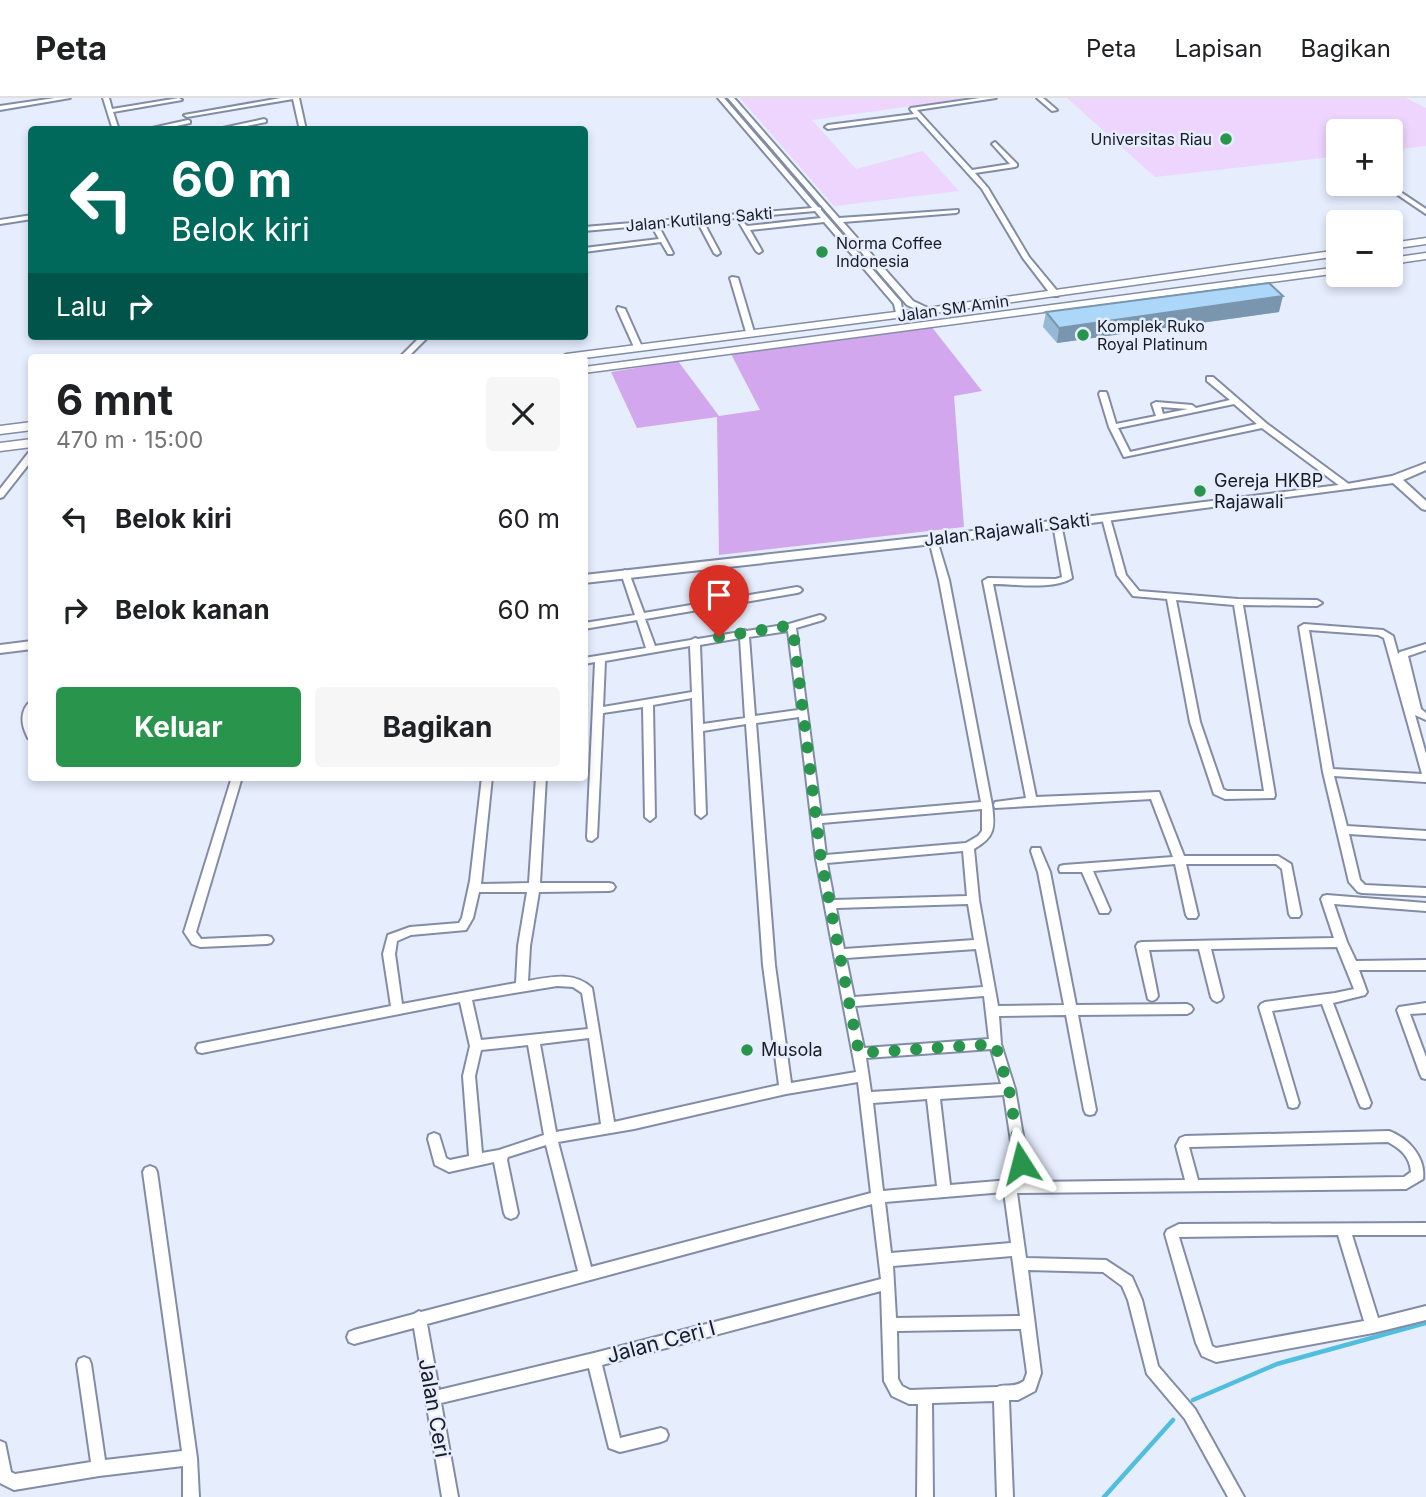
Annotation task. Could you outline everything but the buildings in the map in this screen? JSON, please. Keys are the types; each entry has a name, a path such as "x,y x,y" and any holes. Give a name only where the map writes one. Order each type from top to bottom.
{"main road":[{"path":"1403,244 1426,241"},
{"name":"Jalan SM Amin","path":"588,354 927,312 1326,255"},
{"path":"1403,259 1426,256"},
{"name":"Jalan SM Amin","path":"588,369 1326,272"},
{"path":"776,330 785,342"},
{"path":"0,430 28,426"},
{"path":"0,447 28,444"}],"street":[{"path":"0,108 67,98"},
{"path":"106,98 115,126"},
{"path":"159,126 232,107 294,98 302,126"},
{"path":"721,98 814,210 898,304 900,315"},
{"path":"731,98 910,303 927,312"},
{"path":"993,98 913,109 985,188 1026,258 1055,294"},
{"path":"1040,98 1054,110"},
{"path":"110,111 178,99 189,126"},
{"path":"228,99 232,107"},
{"path":"262,102 265,126"},
{"path":"142,106 147,126"},
{"path":"828,127 919,115"},
{"path":"236,126 264,121"},
{"path":"971,172 1015,165 995,144"},
{"path":"1403,196 1426,212"},
{"name":"Jalan Kutilang Sakti","path":"588,229 829,208"},
{"path":"839,220 957,211"},
{"path":"738,215 759,251"},
{"path":"0,222 28,218"},
{"path":"698,218 718,253"},
{"path":"746,228 823,220"},
{"path":"653,222 670,253"},
{"path":"588,249 663,240"},
{"path":"734,278 750,332"},
{"path":"621,309 638,347"},
{"path":"407,354 421,340"},
{"path":"1210,379 1263,425 1347,487"},
{"path":"1102,394 1125,455 1263,425"},
{"path":"1113,427 1234,401"},
{"path":"1160,417 1156,404 1205,408"},
{"path":"0,495 28,459"},
{"name":"Jalan Rajawali Sakti","path":"588,578 933,540 1347,487 1395,479 1426,466"},
{"path":"1395,479 1426,507"},
{"path":"1106,517 1128,586 1136,593 1238,602 1317,603"},
{"path":"1032,801 988,581 1057,582 1067,578 1057,524"},
{"path":"821,859 968,847 984,839 989,830 993,805 933,540"},
{"path":"625,573 650,648"},
{"path":"588,625 797,590"},
{"path":"1171,598 1195,722 1219,791 1225,795 1267,796 1271,792 1238,602"},
{"path":"1296,604 1299,615"},
{"path":"588,660 650,648 790,627 820,618"},
{"path":"790,627 793,630 801,713 821,859 863,1076 886,1260 891,1381 897,1391 909,1397 1001,1392 1018,1394 1030,1386 1034,1373 1010,1186"},
{"path":"1426,772 1388,636 1380,632 1304,627 1328,772 1355,882 1362,889 1426,892"},
{"path":"744,633 769,965 786,1088"},
{"path":"695,641 701,814"},
{"path":"2,651 28,646"},
{"path":"1426,647 1402,654 1416,711 1426,717"},
{"path":"592,837 590,750 597,711 600,659"},
{"path":"597,711 698,694"},
{"path":"648,702 650,817"},
{"path":"28,710 25,716 28,731"},
{"path":"697,728 801,713"},
{"path":"1328,772 1426,778"},
{"path":"236,781 190,932 196,942 200,943 267,940"},
{"path":"397,1007 388,947 392,938 410,931 464,925 475,888 487,781"},
{"path":"522,987 524,947 534,886 541,781"},
{"path":"816,820 1032,801 1155,796 1180,860 1192,915"},
{"path":"1341,830 1426,835"},
{"path":"968,847 979,944 993,1011 995,1044 1009,1089 1025,1188"},
{"path":"1036,851 1044,872 1090,1110"},
{"path":"1064,869 1180,860 1278,860 1287,867 1295,914"},
{"path":"1086,867 1104,910"},
{"path":"475,888 609,887"},
{"path":"1293,1103 1265,1007 1361,992 1341,942 1328,899 1426,907"},
{"path":"830,904 973,900"},
{"path":"1152,996 1142,946 1341,942"},
{"path":"839,954 979,944"},
{"path":"1204,945 1217,997"},
{"path":"1352,966 1426,965"},
{"path":"202,1048 397,1007 572,981 581,983 588,991 608,1128"},
{"path":"848,1002 988,991"},
{"path":"465,996 476,1046 469,1076 476,1161"},
{"path":"1326,999 1365,1103"},
{"path":"1426,1008 1406,1008 1403,1012 1426,1074"},
{"path":"993,1011 1187,1009"},
{"path":"476,1046 594,1033"},
{"path":"533,1041 551,1138 586,1274"},
{"path":"859,1053 995,1044"},
{"path":"434,1139 443,1164 454,1166 500,1155 551,1138 634,1125 786,1088 863,1076"},
{"path":"866,1098 1009,1089"},
{"path":"933,1095 944,1191"},
{"path":"354,1337 877,1197 1010,1186 1025,1188 1406,1182 1418,1175 1418,1167 1411,1151 1402,1142 1389,1136 1185,1142 1182,1153 1193,1185"},
{"path":"500,1155 511,1213"},
{"path":"150,1172 190,1458 191,1497"},
{"path":"1426,1229 1179,1230 1172,1234 1203,1343 1210,1353 1216,1355 1373,1326 1426,1313"},
{"path":"1343,1230 1373,1326"},
{"path":"886,1260 1019,1257 1106,1266 1127,1282 1135,1300 1152,1369 1191,1414 1236,1497"},
{"name":"Jalan Ceri I","path":"432,1398 594,1360 888,1283"},
{"name":"Jalan Ceri","path":"419,1318 450,1497"},
{"path":"889,1325 1026,1322"},
{"path":"594,1360 614,1443 620,1445 661,1435"},
{"path":"84,1364 99,1468"},
{"path":"1001,1392 1005,1497"},
{"path":"925,1397 925,1497"},
{"path":"0,1448 4,1477 14,1482 99,1468 190,1458"}],"shaded area":[{"path":"740,98 968,98 812,120 856,169 923,151 959,191 834,206"},
{"name":"Universitas Riau","path":"1067,98 1406,98 1426,108 1426,146 1403,149 1403,119 1326,119 1326,157 1155,177"},
{"path":"931,326 982,391 954,396 964,527 719,555 717,417 637,428 611,372 678,361 719,416 760,410 731,354"}],"waterway":[{"path":"1193,1400 1277,1364 1426,1323"},
{"path":"1104,1497 1173,1420"}],"place":[{"name":"Universitas Riau","path":"1226,139"},
{"name":"Norma Coffee Indonesia","path":"822,252"},
{"name":"Komplek Ruko Royal Platinum","path":"1083,335"},
{"name":"Gereja HKBP Rajawali","path":"1200,491"},
{"name":"Musola","path":"747,1050"}],"route":[{"path":"719,637 786,626 793,630 801,713 821,859 859,1053 995,1044 1009,1089 1021,1163"}]}
